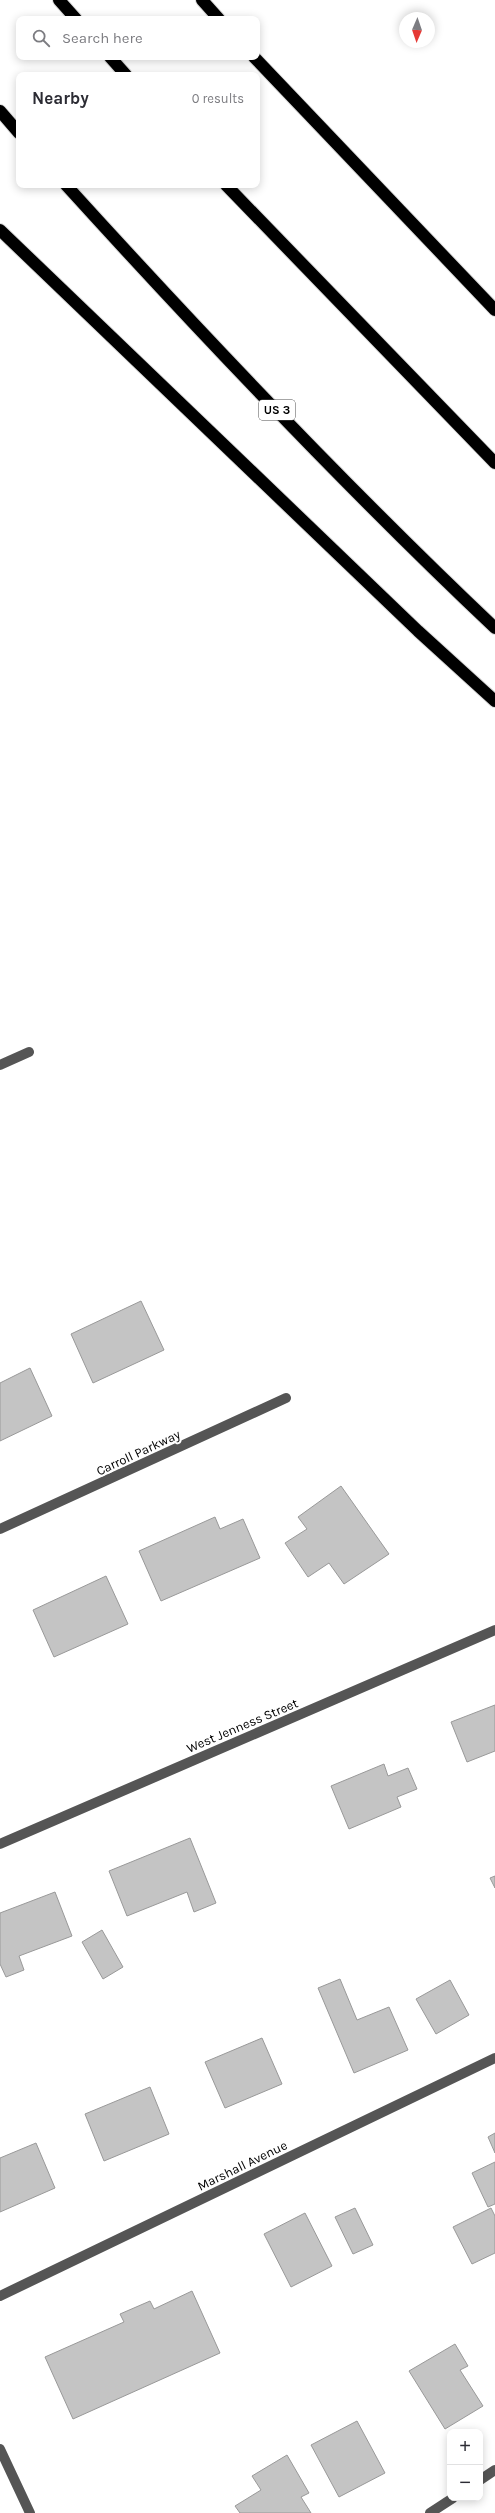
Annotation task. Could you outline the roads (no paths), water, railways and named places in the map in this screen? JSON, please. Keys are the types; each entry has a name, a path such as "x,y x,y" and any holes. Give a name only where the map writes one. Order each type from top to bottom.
{"highway":[{"path":"59,0 73,16"},
{"path":"202,0 216,16"},
{"path":"113,60 123,72"},
{"path":"257,60 495,310"},
{"path":"0,112 16,130"},
{"name":"US 3","path":"69,188 150,277 340,477 495,628"},
{"path":"229,188 495,464"},
{"path":"0,230 401,614 495,701"}],"street":[{"path":"0,1065 28,1052"},
{"name":"Carroll Parkway","path":"0,1529 286,1398"},
{"name":"West Jenness Street","path":"0,1844 495,1630"},
{"name":"Marshall Avenue","path":"0,2296 495,2058"},
{"path":"0,2449 30,2513"},
{"path":"483,2478 495,2470"},
{"path":"430,2513 448,2501"}]}
